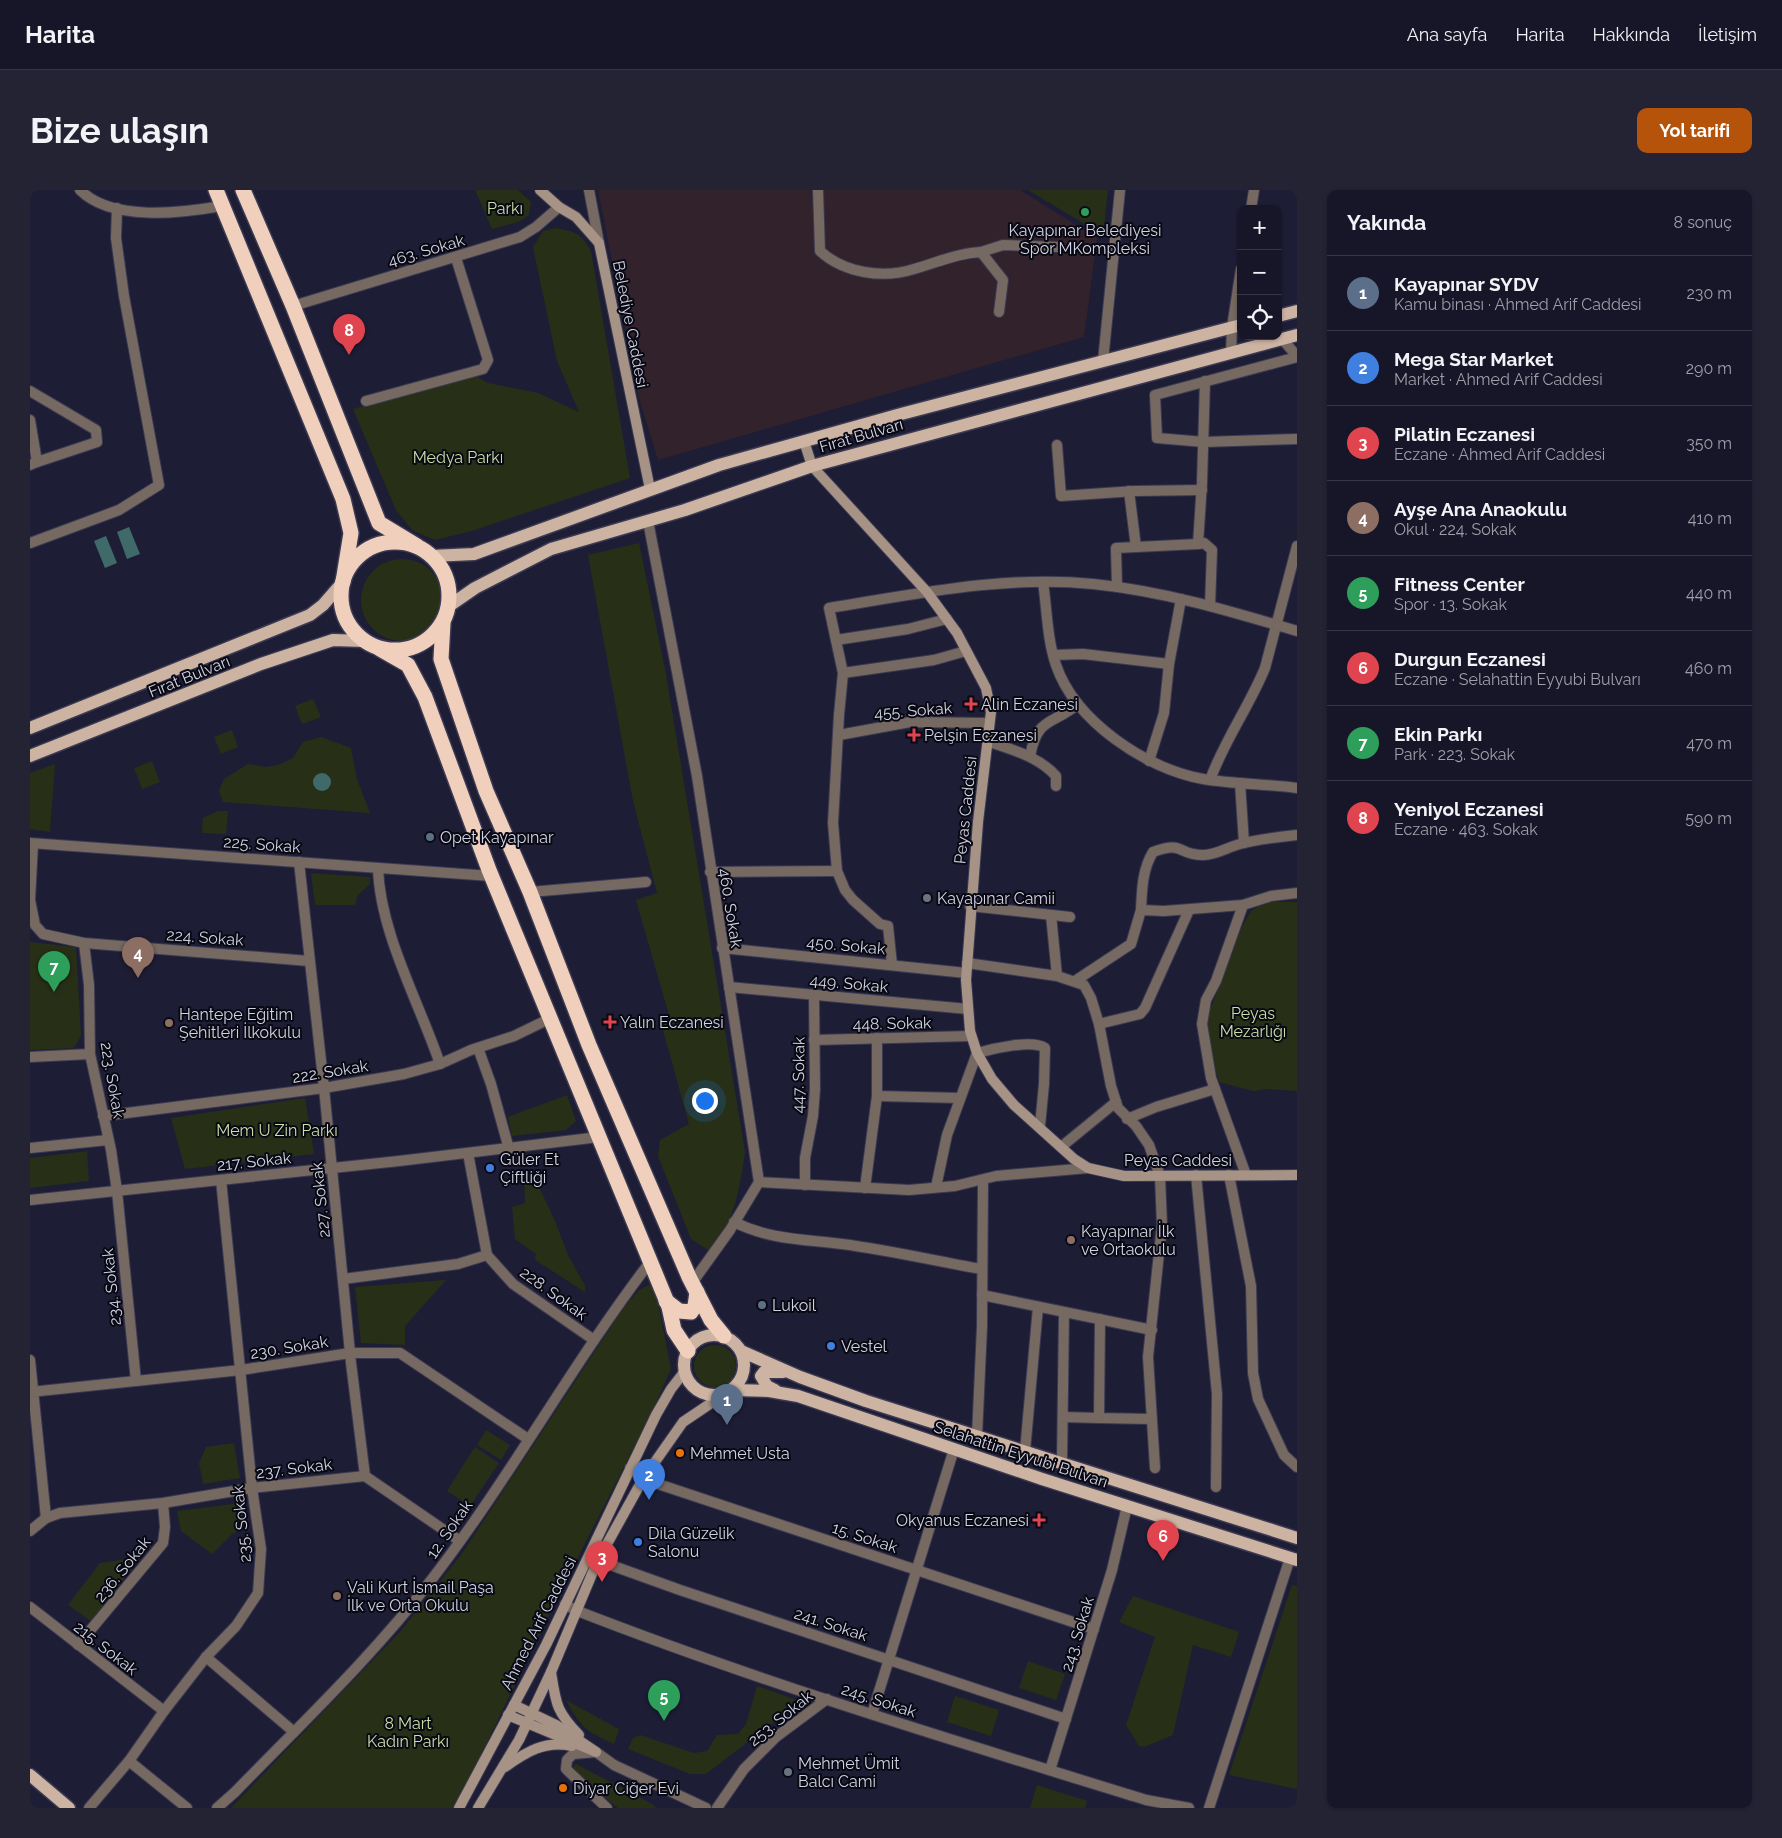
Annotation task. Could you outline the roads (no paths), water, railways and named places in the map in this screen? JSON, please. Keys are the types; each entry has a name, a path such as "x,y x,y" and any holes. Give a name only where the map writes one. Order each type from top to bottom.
{"highway":[{"path":"216,190 343,499 350,533 341,598 344,615 352,629 364,641 408,665 425,697 491,876 600,1136 666,1301 674,1330 688,1351"},
{"path":"243,190 293,306 378,523 432,556 444,570 449,588 449,606 443,623 441,659 486,792 530,892 589,1045 694,1288 711,1320 724,1336"},
{"path":"343,582 351,565 364,552 380,544 399,542 417,546"},
{"path":"380,649 398,651 416,647 431,637 443,623"},
{"path":"666,1301 679,1311 690,1312 695,1306 694,1288"}],"main road":[{"path":"1282,315 1297,311"},
{"name":"Fırat Bulvarı","path":"432,556 474,554 719,465 1236,326"},
{"name":"Fırat Bulvarı","path":"1282,339 1297,335"},
{"name":"Fırat Bulvarı","path":"449,606 475,588 551,549 648,521 812,466 1278,340"},
{"name":"Fırat Bulvarı","path":"30,728 310,615 343,582"},
{"name":"Fırat Bulvarı","path":"30,756 261,664 332,640 364,641"},
{"path":"716,1335 724,1336 737,1345 741,1351 744,1359 743,1376 729,1391 710,1395 701,1392 688,1380 685,1371 688,1351 699,1339 716,1335"},
{"name":"Selahattin Eyyubi Bulvarı","path":"741,1351 788,1372 866,1401 1297,1538"},
{"path":"781,1393 766,1386 761,1376 764,1372 770,1371 788,1372"},
{"name":"Selahattin Eyyubi Bulvarı","path":"729,1391 781,1393 798,1396 1127,1506 1294,1559"},
{"path":"30,1775 69,1808"}],"street":[{"path":"80,190 86,196 117,208 178,213 222,206"},
{"name":"Belediye Caddesi","path":"540,190 559,207 576,217 600,243 650,489"},
{"path":"589,190 600,243"},
{"path":"818,190 820,251 832,262 852,270 892,273 912,270 965,252 981,252 1003,246 1059,247"},
{"path":"1103,361 1120,190"},
{"path":"1252,205 1254,190"},
{"name":"463. Sokak","path":"293,306 520,237 536,227 559,207"},
{"path":"30,543 119,510 159,485 124,296 116,238 117,208"},
{"path":"981,252 1002,280 999,312"},
{"path":"366,401 483,370 488,360 456,258"},
{"path":"1231,352 1239,295"},
{"path":"1282,339 1297,357 1155,395 1157,438 1204,442 1297,439"},
{"path":"1198,544 1202,490 1205,381"},
{"path":"30,391 96,430 97,442 34,464 30,420"},
{"name":"Peyas Caddesi","path":"804,441 812,466 927,592 966,651 986,688 991,712 970,906 966,968 971,1036 977,1053 992,1080 1014,1105 1040,1126 1061,1147 1088,1168 1124,1176 1297,1175"},
{"path":"1057,445 1061,496 1202,490"},
{"path":"1130,492 1136,547"},
{"name":"460. Sokak","path":"648,521 697,776 710,872 759,1182"},
{"path":"1117,587 1116,548 1204,543 1212,550 1210,606"},
{"path":"1210,780 1227,739 1259,683 1297,546"},
{"path":"1044,582 1054,655 1064,685 1078,704 1104,730 1149,761 1182,774 1210,780 1297,788"},
{"path":"892,965 888,926 872,918 853,900 845,890 837,871 834,823 839,714 843,673 829,608 927,592 997,584 1044,582 1117,587 1181,599 1297,631"},
{"path":"1149,761 1164,713 1169,664 1181,599"},
{"path":"836,640 908,630 946,619"},
{"path":"843,673 934,660 966,651"},
{"path":"1054,655 1082,654 1169,664"},
{"path":"1030,756 1033,741 1041,726 1067,713 1078,704"},
{"name":"455. Sokak","path":"839,735 910,722 990,723"},
{"path":"988,741 1030,756 1056,776 1056,786"},
{"path":"1240,783 1244,843"},
{"path":"1155,1468 1148,1358 1162,1225 1160,1176 1149,1145 1136,1126 1127,1119 1116,1102 1099,1024 1088,989 1075,981 1131,944 1141,910 1143,878 1147,862 1153,852 1172,846 1181,847 1190,854 1204,855 1244,843 1297,835"},
{"name":"225. Sokak","path":"31,843 491,876"},
{"name":"224. Sokak","path":"31,843 30,900 35,925 43,934 84,943 309,961"},
{"name":"227. Sokak","path":"299,862 324,1088 350,1353 365,1476"},
{"path":"378,868 379,890 385,918 440,1064"},
{"path":"710,872 837,871"},
{"path":"530,892 646,882"},
{"path":"1141,910 1189,910 1243,905 1271,896 1297,893"},
{"path":"1243,905 1216,982 1202,1011 1205,1053 1215,1089 1246,1175"},
{"path":"970,906 1070,917"},
{"path":"1099,1024 1140,1014 1146,1008 1189,910"},
{"path":"1051,915 1057,976"},
{"name":"223. Sokak","path":"84,943 89,986 90,1054 117,1191"},
{"name":"450. Sokak","path":"722,948 892,965 966,968 1057,976 1075,981"},
{"name":"449. Sokak","path":"728,987 968,1009"},
{"name":"447. Sokak","path":"805,1185 807,1142 813,1116 815,1089 814,996"},
{"name":"222. Sokak","path":"103,1116 324,1088 404,1074 440,1064 478,1048 514,1036 551,1018"},
{"name":"448. Sokak","path":"814,1040 971,1036"},
{"path":"865,1188 877,1096 877,1038"},
{"path":"936,1187 947,1135 977,1053 1016,1046 1041,1046 1045,1048 1040,1126"},
{"path":"478,1048 491,1084 509,1149"},
{"path":"30,1057 90,1054"},
{"path":"1127,1119 1150,1109 1215,1089"},
{"path":"877,1096 960,1098"},
{"path":"1061,1147 1116,1102"},
{"name":"217. Sokak","path":"30,1200 509,1149 600,1136"},
{"path":"30,1148 108,1140"},
{"path":"343,1279 458,1264 487,1255 468,1153"},
{"path":"694,1288 759,1182 909,1190 983,1181 996,1176 1088,1168"},
{"path":"1196,1175 1217,1394 1216,1487"},
{"path":"1229,1175 1251,1286 1253,1373 1258,1399 1273,1435 1284,1455 1297,1468"},
{"name":"235. Sokak","path":"89,1808 129,1761 164,1711 206,1657 236,1626 258,1592 261,1549 252,1488 221,1180"},
{"path":"978,1436 983,1181"},
{"name":"234. Sokak","path":"117,1191 136,1381"},
{"path":"734,1222 756,1233 843,1244 982,1269"},
{"name":"228. Sokak","path":"487,1255 513,1284 594,1340"},
{"name":"12. Sokak","path":"217,1808 294,1732 387,1633 432,1579 460,1541 615,1307 650,1262"},
{"path":"982,1296 1152,1330"},
{"path":"1024,1451 1038,1307"},
{"path":"1062,1463 1064,1312"},
{"path":"1099,1418 1100,1319"},
{"name":"230. Sokak","path":"32,1392 241,1370 350,1353 400,1353 528,1439"},
{"path":"30,1360 46,1518"},
{"name":"Ahmed Arif Caddesi","path":"478,1808 530,1717 551,1672 592,1559 630,1468 664,1401 685,1371"},
{"name":"Ahmed Arif Caddesi","path":"459,1808 565,1604 643,1479 683,1422 729,1391"},
{"path":"1063,1417 1151,1419"},
{"path":"872,1714 954,1448"},
{"name":"15. Sokak","path":"630,1468 643,1479 1094,1629"},
{"path":"365,1476 460,1541"},
{"name":"237. Sokak","path":"30,1531 46,1518 60,1513 162,1503 252,1488 365,1476"},
{"name":"236. Sokak","path":"78,1645 163,1543 166,1526 162,1503"},
{"name":"243. Sokak","path":"1050,1770 1112,1570 1127,1506"},
{"name":"241. Sokak","path":"592,1559 1066,1719"},
{"path":"1209,1808 1294,1559"},
{"name":"245. Sokak","path":"565,1604 575,1610 642,1636 872,1714 1152,1804 1189,1808"},
{"name":"215. Sokak","path":"30,1607 164,1711"},
{"path":"206,1657 294,1732"},
{"path":"551,1672 555,1699 562,1717 596,1752"},
{"name":"253. Sokak","path":"718,1808 744,1769 776,1737 827,1699"},
{"path":"514,1705 530,1717 596,1752 614,1765 706,1808"},
{"path":"508,1715 530,1717"},
{"path":"500,1771 534,1748 546,1745 559,1744 596,1752"},
{"path":"596,1752 573,1754 567,1760 566,1768 607,1808"},
{"path":"129,1761 187,1808"}],"place":[{"name":"Kayapınar Belediyesi Spor MKompleksi","path":"1085,212"},
{"name":"Yeniyol Eczanesi","path":"349,355"},
{"name":"Alin Eczanesi","path":"971,704"},
{"name":"Pelşin Eczanesi","path":"914,735"},
{"name":"Opet Kayapınar","path":"430,837"},
{"name":"Kayapınar Camii","path":"927,898"},
{"name":"Ayşe Ana Anaokulu","path":"138,978"},
{"name":"Ekin Parkı","path":"54,992"},
{"name":"Yalın Eczanesi","path":"610,1022"},
{"name":"Hantepe Eğitim Şehitleri İlkokulu","path":"169,1023"},
{"name":"Güler Et Çiftliği","path":"490,1168"},
{"name":"Kayapınar İlk ve Ortaokulu","path":"1071,1240"},
{"name":"Lukoil","path":"762,1305"},
{"name":"Vestel","path":"831,1346"},
{"name":"Kayapınar SYDV","path":"727,1425"},
{"name":"Mehmet Usta","path":"680,1453"},
{"name":"Mega Star Market","path":"649,1500"},
{"name":"Okyanus Eczanesi","path":"1039,1520"},
{"name":"Dila Güzelik Salonu","path":"638,1542"},
{"name":"Durgun Eczanesi","path":"1163,1561"},
{"name":"Pilatin Eczanesi","path":"602,1582"},
{"name":"Vali Kurt İsmail Paşa İlk ve Orta Okulu","path":"337,1596"},
{"name":"Fitness Center","path":"664,1721"},
{"name":"Mehmet Ümit Balcı Cami","path":"788,1772"},
{"name":"Diyar Ciğer Evi","path":"563,1788"}],"park label":[{"name":"Parkı","path":"505,208"},
{"name":"Medya Parkı","path":"458,457"},
{"name":"Peyas Mezarlığı","path":"1253,1022"},
{"name":"Mem U Zin Parkı","path":"277,1130"},
{"name":"8 Mart Kadın Parkı","path":"408,1732"}]}
